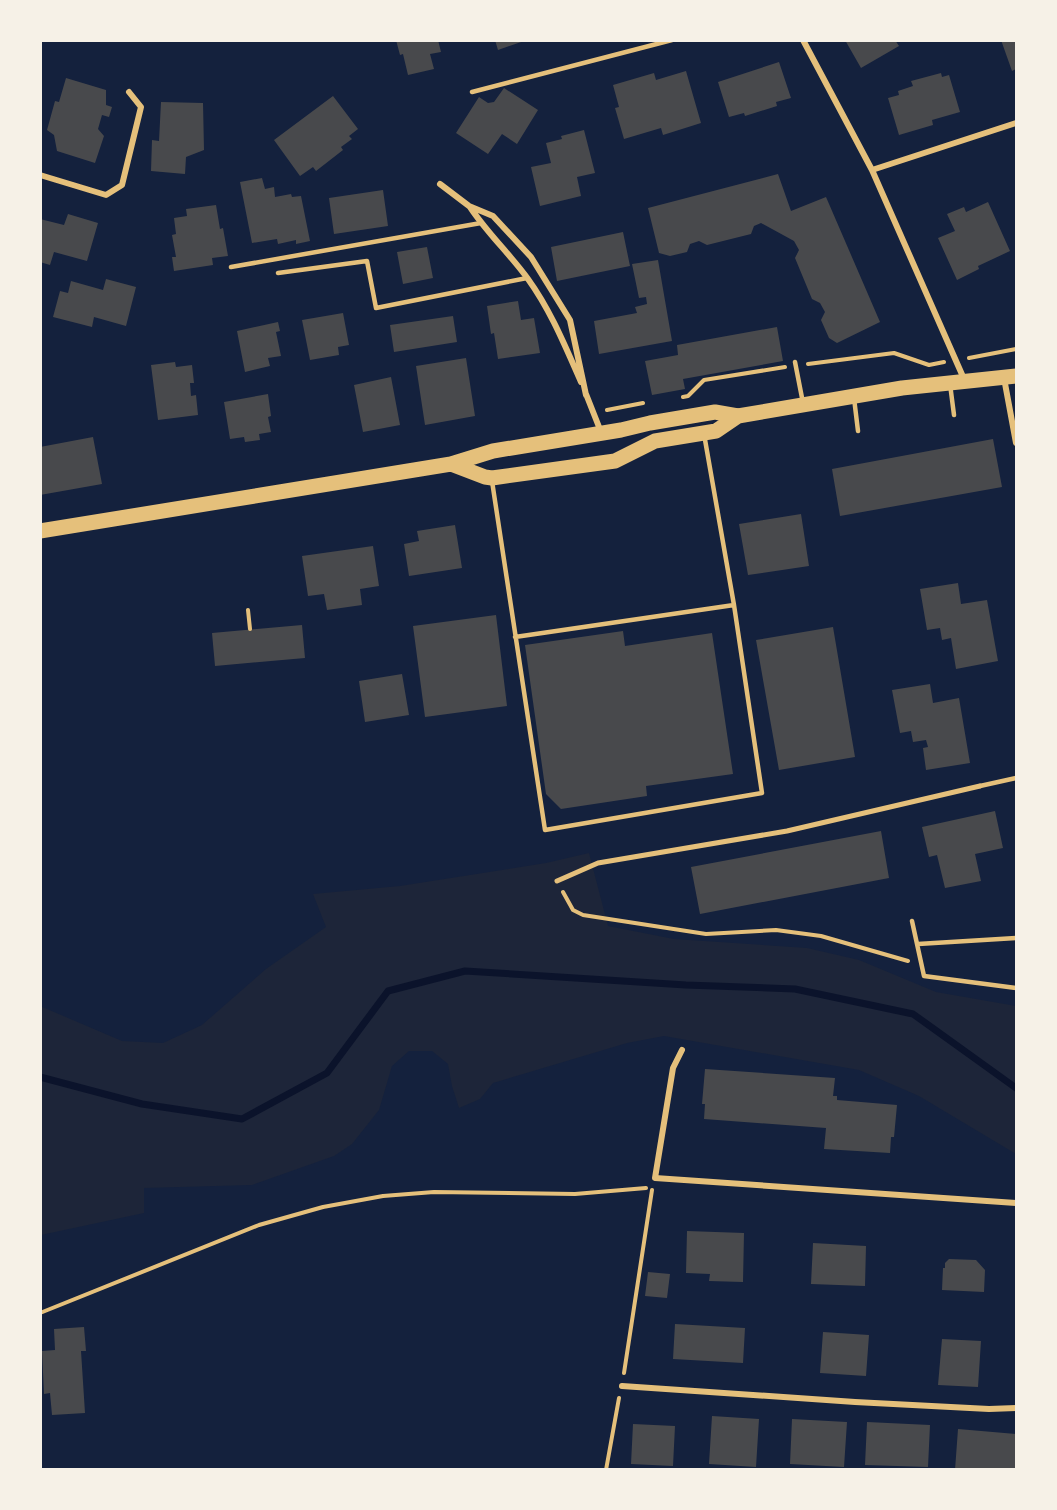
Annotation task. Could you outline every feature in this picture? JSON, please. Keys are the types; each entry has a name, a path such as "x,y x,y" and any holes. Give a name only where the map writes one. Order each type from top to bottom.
{"main road":[{"path":"40,531 451,464 487,453 715,412 738,416 803,403 957,381 1010,376"},
{"path":"451,464 492,478 615,461 655,441 716,431 738,416"},
{"path":"621,430 626,435 629,444 627,455"},
{"path":"487,453 488,470 492,478"}],"street":[{"path":"803,40 872,170 957,381"},
{"path":"40,176 106,195 122,185 141,107 129,92"},
{"path":"872,170 1017,123"},
{"path":"440,184 469,206 492,216 531,257 570,320 586,395"},
{"path":"469,206 527,278 552,318 602,432"},
{"path":"1010,376 1017,442"},
{"path":"557,881 598,863 787,831 980,786"},
{"path":"681,1050 673,1068 655,1178 1017,1203"},
{"path":"622,1386 855,1402 989,1409 1017,1408"}],"lane":[{"path":"472,92 672,40"},
{"path":"231,267 481,223"},
{"path":"278,273 367,261 376,308 527,278"},
{"path":"795,362 803,403"},
{"path":"954,415 957,381"},
{"path":"854,396 858,431"},
{"path":"492,478 545,830 762,793 734,605 704,434"},
{"path":"515,637 734,605"},
{"path":"980,786 1017,778"},
{"path":"912,921 924,976 1017,988"},
{"path":"918,944 1017,938"}],"path":[{"path":"969,357 1017,349"},
{"path":"248,610 250,629"},
{"path":"557,881 573,910 583,915 706,934 776,930 821,936 922,966"},
{"path":"40,1313 260,1226 323,1207 382,1196 434,1192 575,1194 653,1188 622,1386 606,1470"}],"shaded area":[{"path":"589,853 608,926 674,939 807,948 859,960 936,992 1016,1006 1016,1154 919,1096 859,1070 664,1036 627,1043 493,1083 480,1099 459,1108 448,1064 432,1051 409,1051 392,1066 379,1110 352,1144 334,1156 252,1185 144,1188 144,1213 41,1235 40,1006 122,1041 163,1043 202,1025 266,969 326,927 313,894 400,886 546,863"}],"building":[{"path":"396,40 438,40 441,52 430,54 434,69 408,75 403,54 400,55"},
{"path":"495,40 524,40 524,41 498,50"},
{"path":"845,40 895,40 899,46 861,68"},
{"path":"1001,40 1016,40 1016,69 1012,71"},
{"path":"779,62 791,98 776,102 777,106 745,116 744,113 729,117 718,82"},
{"path":"686,71 701,123 663,135 661,128 624,139 615,108 619,107 613,85 654,73 656,80"},
{"path":"941,73 942,77 949,75 960,112 932,120 933,125 899,135 888,98 899,95 898,91 913,86 911,81"},
{"path":"66,78 106,90 106,105 112,107 109,117 102,115 98,129 104,136 95,163 57,151 54,135 47,130 55,101 59,102"},
{"path":"504,88 538,110 517,144 502,134 488,154 456,133 479,97 488,103 494,102"},
{"path":"333,96 358,129 349,136 352,139 341,147 343,150 316,171 313,167 300,176 274,140"},
{"path":"161,102 203,103 204,150 186,157 185,174 151,171 152,140 159,141"},
{"path":"584,130 595,173 577,177 581,196 540,206 531,167 551,163 546,143"},
{"path":"778,174 791,211 826,197 880,322 837,343 829,338 821,320 825,312 820,303 812,299 795,258 799,250 794,241 761,223 754,226 751,234 707,245 699,241 690,244 687,252 670,256 659,253 648,208"},
{"path":"262,178 265,189 274,187 275,197 291,194 292,197 301,196 310,241 296,244 296,240 278,244 277,239 252,243 240,182"},
{"path":"383,190 388,226 334,234 329,198"},
{"path":"988,202 1010,251 978,266 979,269 957,280 938,238 955,231 947,214 964,207 966,212"},
{"path":"216,205 228,256 212,258 213,265 174,271 172,257 176,257 172,235 176,234 174,218 187,216 186,209"},
{"path":"68,214 98,223 87,261 54,252 50,265 40,262 40,219 64,225"},
{"path":"623,232 630,266 557,281 551,247"},
{"path":"427,247 433,278 403,284 397,252"},
{"path":"658,260 672,341 599,354 594,321 637,313 635,307 647,304 646,297 639,298 632,264"},
{"path":"106,279 136,287 126,326 94,317 92,327 53,317 60,291 68,293 71,281 103,290"},
{"path":"518,301 521,320 534,318 540,353 498,359 487,306"},
{"path":"343,313 349,345 338,347 339,355 310,360 302,320"},
{"path":"453,316 457,342 394,352 390,325"},
{"path":"278,322 280,331 276,332 281,356 268,358 270,366 245,372 237,331"},
{"path":"777,327 783,361 683,379 685,389 652,395 645,361 678,355 677,345"},
{"path":"466,358 475,416 425,425 416,366"},
{"path":"175,362 176,367 192,365 194,383 190,383 191,396 196,395 198,415 158,420 151,365"},
{"path":"391,377 400,425 363,432 354,385"},
{"path":"268,394 271,416 268,417 271,432 259,434 260,440 245,442 244,437 230,439 224,402"},
{"path":"93,437 102,484 40,495 40,447"},
{"path":"993,439 1002,487 840,516 832,469"},
{"path":"801,514 809,566 748,575 739,524"},
{"path":"455,525 462,568 409,576 404,544 419,541 417,531"},
{"path":"373,546 379,586 360,589 362,605 327,610 324,594 308,596 302,556"},
{"path":"958,583 961,604 987,600 998,661 956,669 951,638 942,640 940,628 927,630 920,589"},
{"path":"496,615 507,706 425,717 413,626"},
{"path":"302,625 305,658 215,666 212,633"},
{"path":"833,627 855,757 779,770 756,640"},
{"path":"623,631 625,646 712,633 733,774 646,786 647,796 561,809 546,794 525,645"},
{"path":"402,674 409,715 365,722 359,681"},
{"path":"930,684 933,703 959,698 970,763 926,770 923,748 928,747 926,740 913,742 911,731 900,733 892,690"},
{"path":"995,811 1003,848 975,854 981,881 945,888 937,855 929,857 922,827"},
{"path":"881,831 889,878 700,914 691,867"},
{"path":"705,1069 835,1078 833,1096 837,1096 837,1100 897,1105 890,1153 824,1149 826,1128 704,1119 705,1104 702,1104"},
{"path":"687,1231 744,1233 743,1282 709,1281 710,1274 686,1273"},
{"path":"813,1243 866,1246 865,1286 811,1284"},
{"path":"949,1259 976,1260 985,1270 984,1292 942,1290 943,1268"},
{"path":"648,1272 670,1274 667,1298 645,1296"},
{"path":"675,1324 745,1328 743,1363 673,1359"},
{"path":"84,1327 86,1351 81,1351 85,1413 52,1415 50,1393 44,1394 42,1351 55,1350 54,1329"},
{"path":"823,1332 869,1335 866,1376 820,1373"},
{"path":"942,1339 981,1341 978,1387 938,1385"},
{"path":"712,1416 759,1419 756,1467 709,1464"},
{"path":"792,1419 847,1422 844,1467 790,1464"},
{"path":"867,1422 930,1425 928,1467 865,1465"},
{"path":"633,1424 675,1426 673,1466 631,1464"},
{"path":"958,1429 1016,1434 1016,1470 955,1470"}],"waterway":[{"path":"40,1077 142,1104 242,1119 327,1073 388,991 465,971 686,985 795,989 913,1014 1016,1088"}]}
